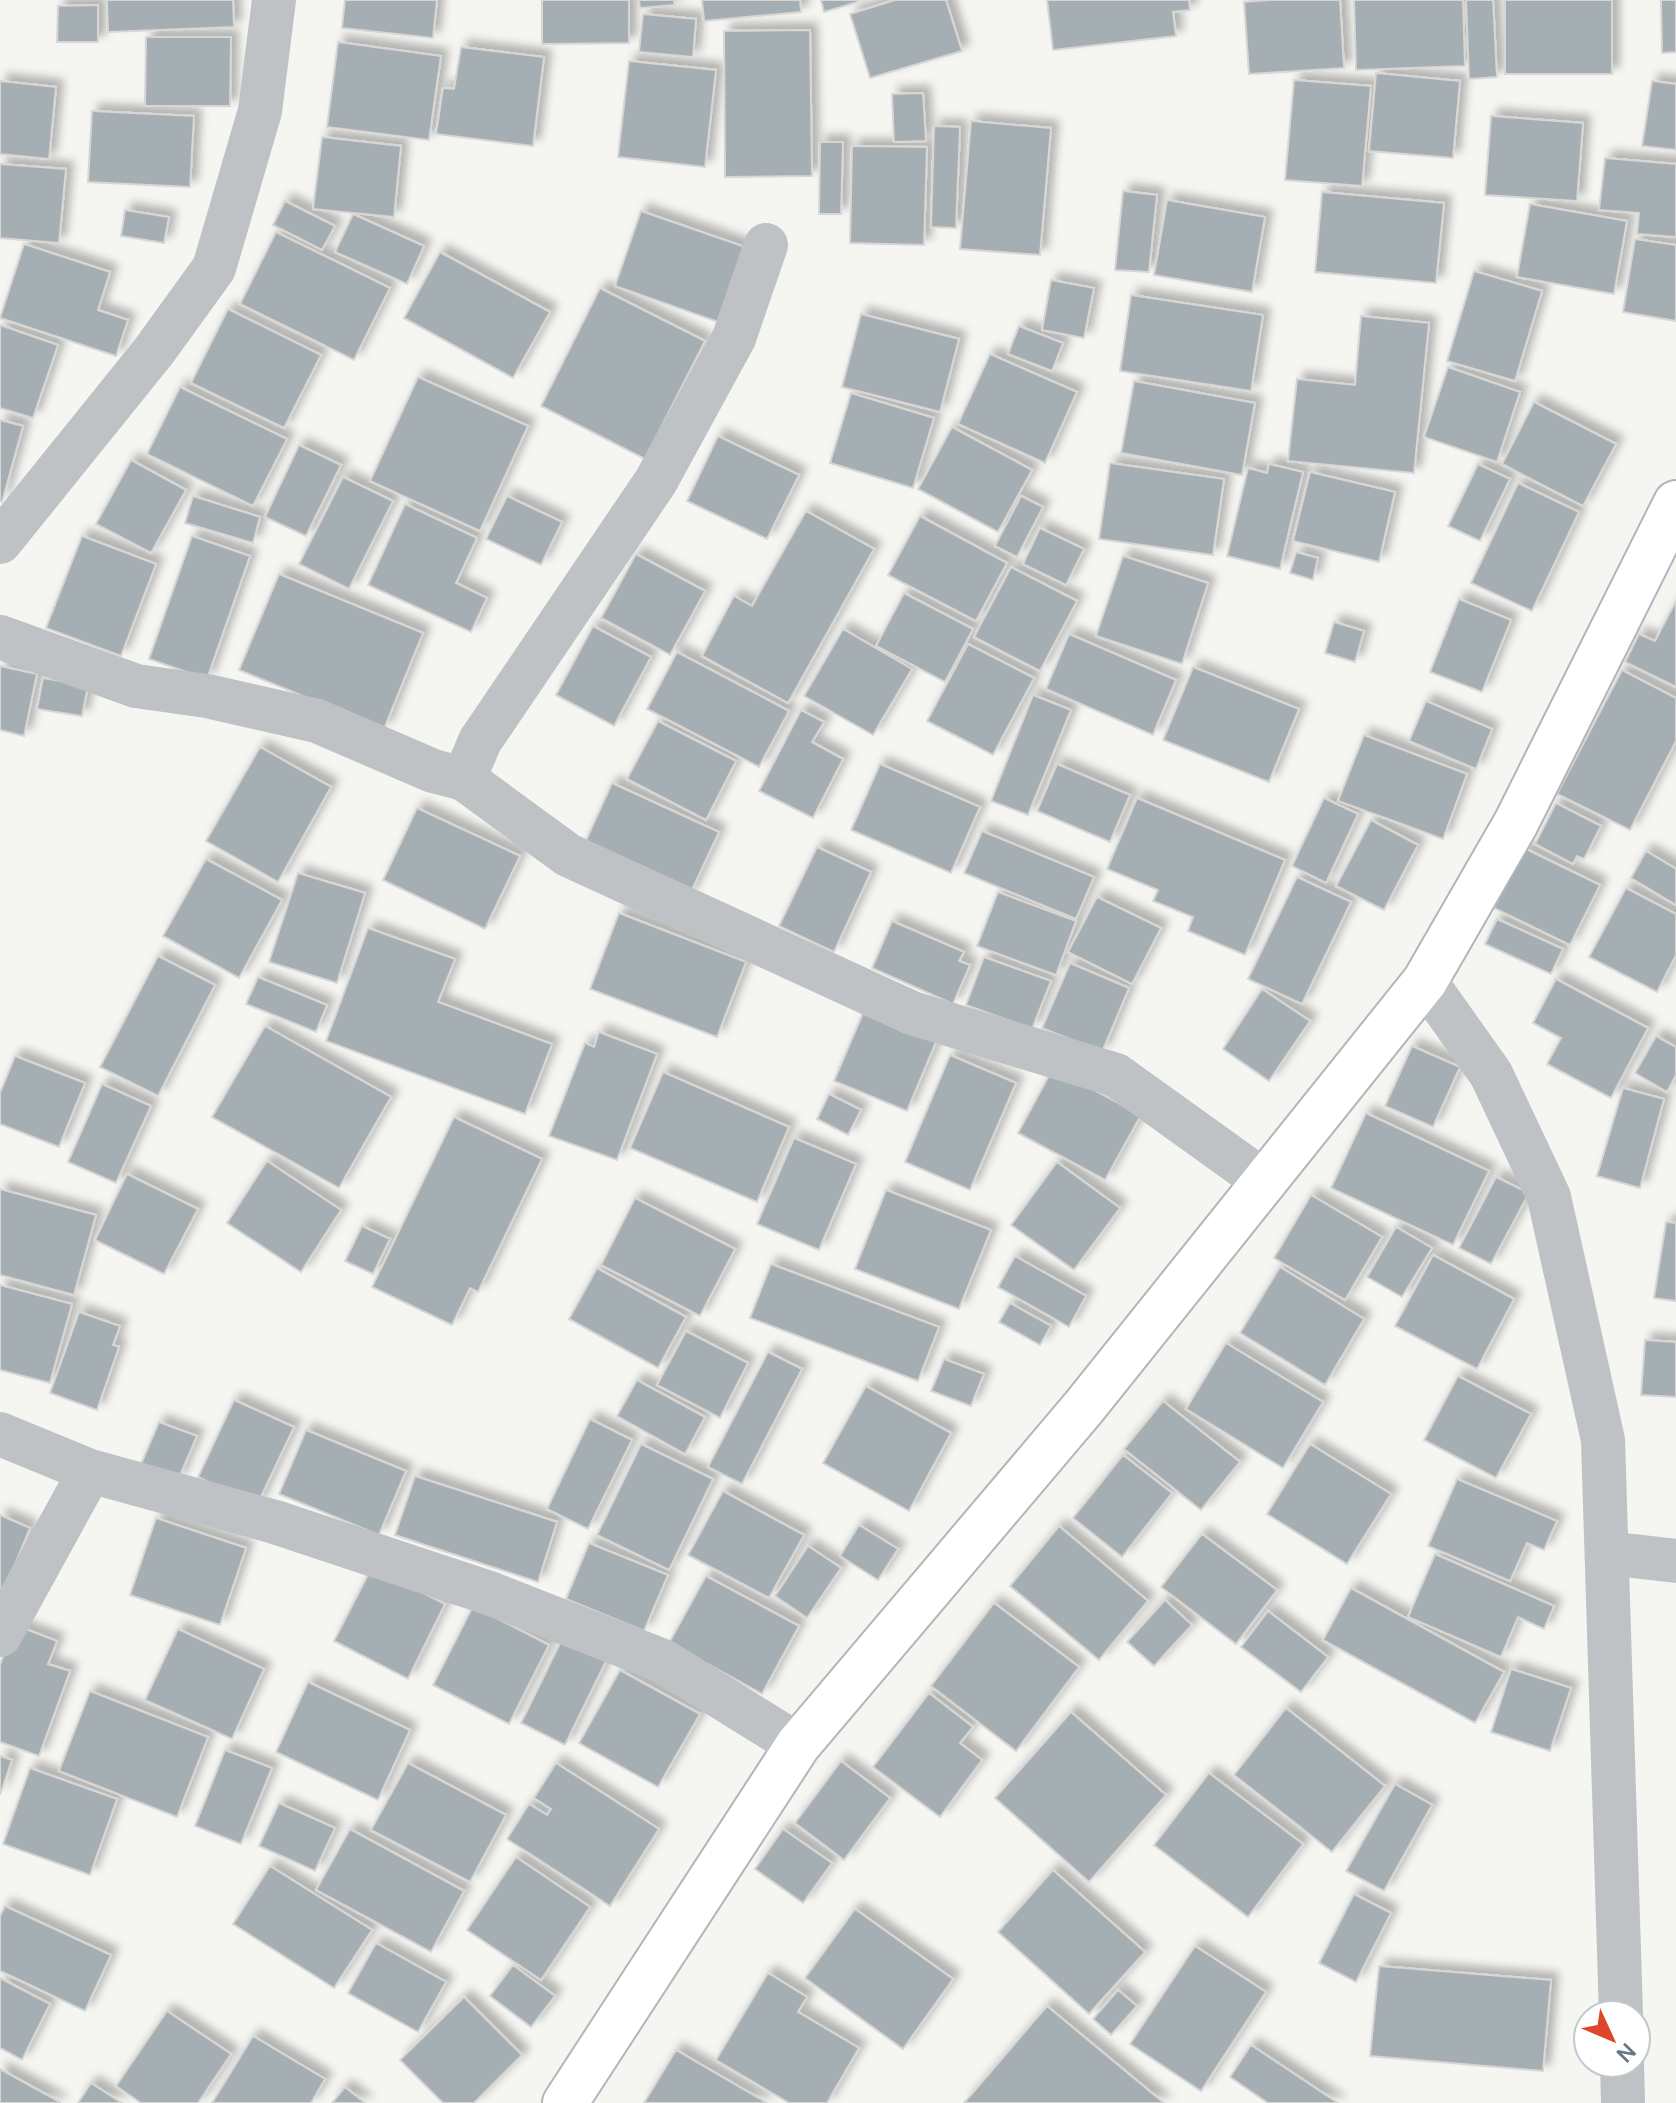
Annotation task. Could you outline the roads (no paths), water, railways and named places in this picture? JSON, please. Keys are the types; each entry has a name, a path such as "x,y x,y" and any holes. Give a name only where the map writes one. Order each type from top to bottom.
{"main road":[{"path":"565,2103 798,1745 1084,1407 1425,981 1516,823 1676,503"}],"street":[{"path":"0,542 154,351 214,268 260,111 274,0"},
{"path":"464,779 480,741 656,481 734,338 766,245"},
{"path":"0,637 136,686 207,696 317,721 433,771 464,779 568,855 912,1013 1116,1075 1265,1182"},
{"path":"1425,981 1491,1074 1549,1197 1603,1440 1621,1999"},
{"path":"0,1434 90,1471 275,1522 492,1594 663,1661 798,1745"},
{"path":"0,1635 90,1471"},
{"path":"1607,1553 1676,1561"},
{"path":"1622,2079 1623,2103"}]}
